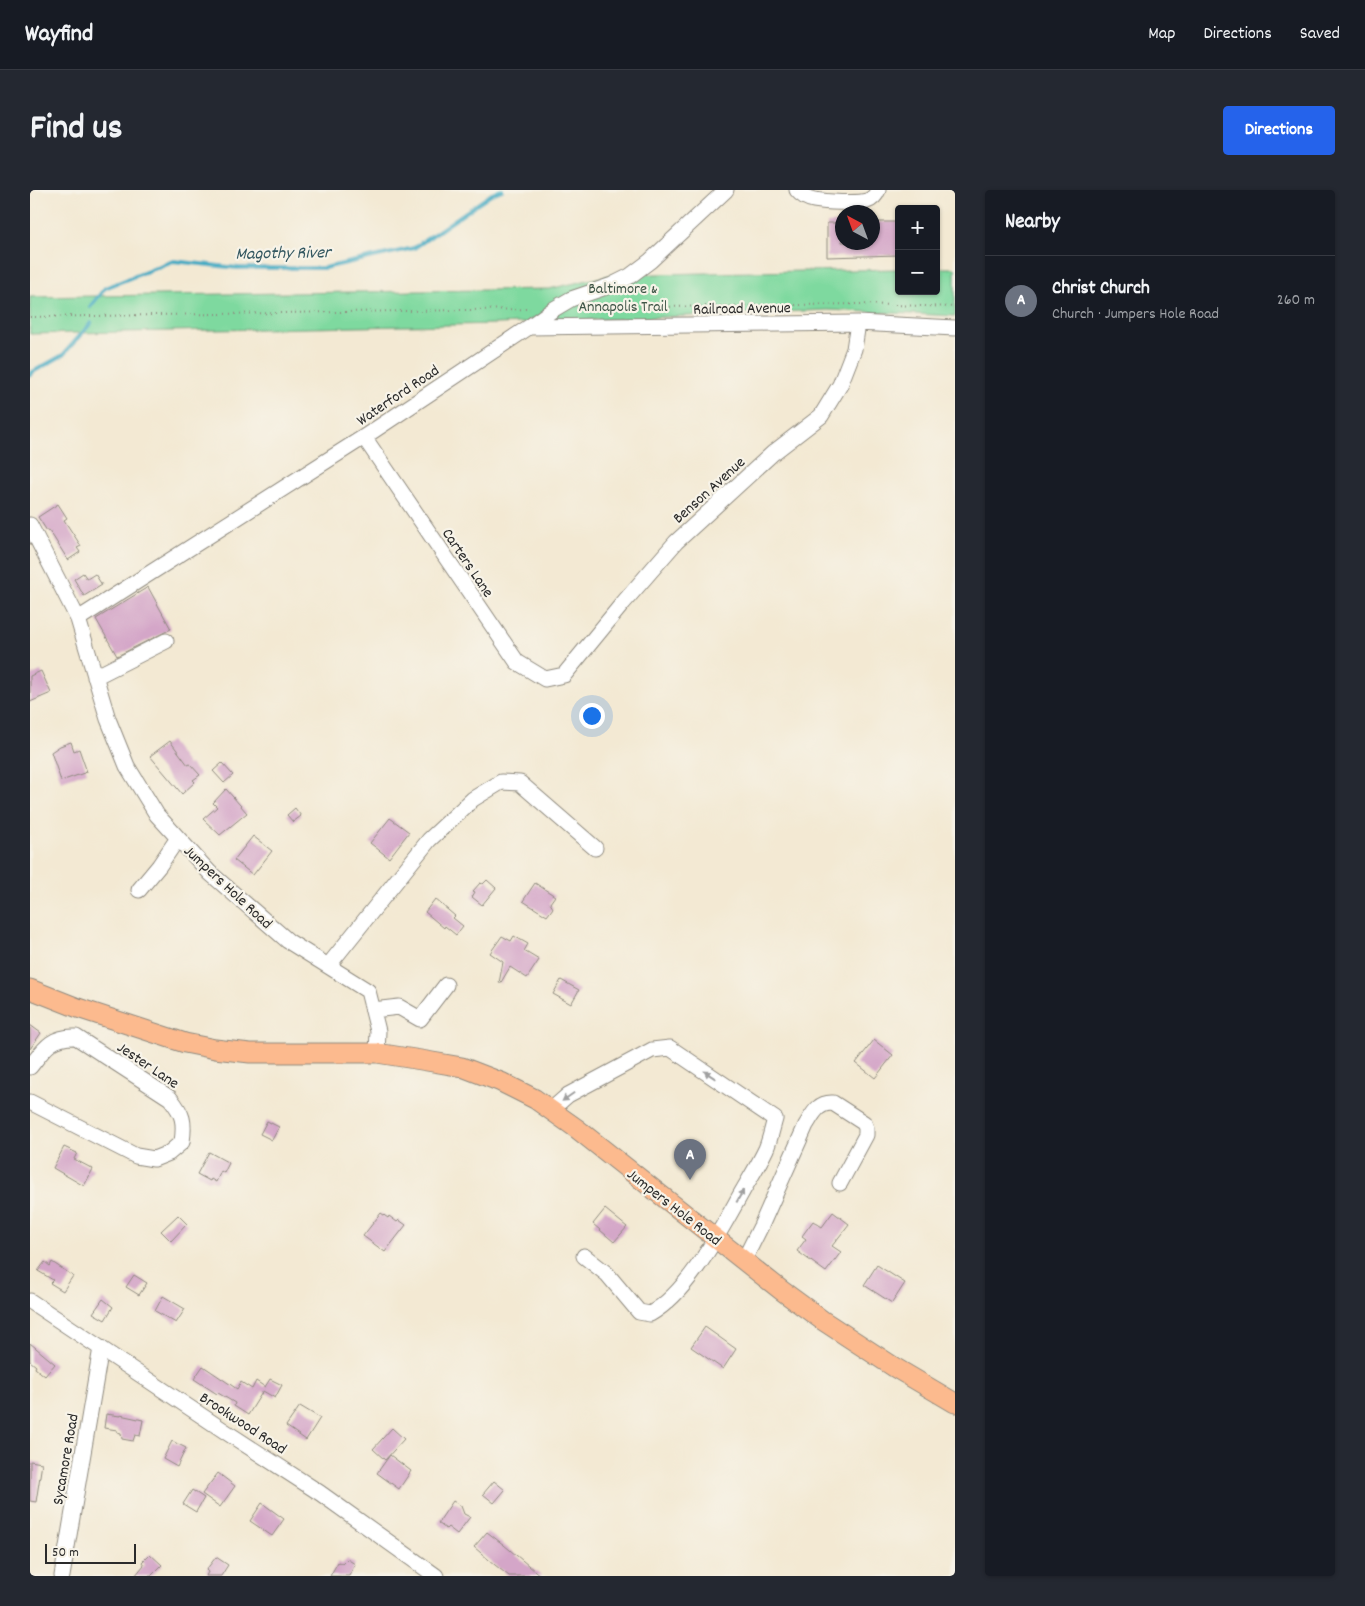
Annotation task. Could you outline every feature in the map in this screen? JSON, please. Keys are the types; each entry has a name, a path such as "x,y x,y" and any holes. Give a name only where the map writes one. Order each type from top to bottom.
{"main road":[{"name":"Jumpers Hole Road","path":"30,989 78,1008 185,1044 215,1050 250,1053 376,1054 421,1060 478,1072 510,1086 535,1099 576,1128 822,1320 955,1403"}],"street":[{"name":"Waterford Road","path":"78,619 364,437 554,309 571,299 612,285 630,276 650,261 726,190"},
{"path":"797,190 813,200 853,202 865,202 873,198 878,190"},
{"name":"Railroad Avenue","path":"529,327 858,323 955,328"},
{"name":"Benson Avenue","path":"564,675 676,542 773,453 820,416 840,385 854,349 858,323"},
{"name":"Carters Lane","path":"364,437 516,662 545,679 564,675"},
{"name":"Jumpers Hole Road","path":"30,525 78,619 108,719 127,766 157,815 210,873 288,940 368,991 378,1031 376,1054"},
{"path":"95,677 166,641"},
{"path":"328,966 429,840 473,799 502,782 520,783 595,848"},
{"path":"140,890 178,838"},
{"path":"373,1010 398,1007 420,1019 446,985"},
{"name":"Jester Lane","path":"30,1067 42,1051 53,1041 64,1036 76,1037 170,1098 180,1110 184,1125 182,1142 169,1153 154,1159 136,1156 30,1102"},
{"path":"551,1110 568,1096 652,1050 670,1048 774,1119 767,1148 716,1238 691,1274 669,1300 650,1314 639,1312 607,1274 584,1256"},
{"path":"744,1260 806,1125 813,1113 821,1105 827,1103 833,1103 864,1123 866,1128 866,1135 840,1184"},
{"name":"Brookwood Road","path":"30,1301 320,1492 436,1576"},
{"name":"Sycamore Road","path":"62,1576 101,1348"}],"path":[{"path":"584,308 852,304 955,307"},
{"path":"30,317 554,309"}],"green space":[{"name":"Baltimore & Annapolis Trail","path":"940,268 955,268 955,316 828,310 498,324 30,334 30,297 549,289 610,275 895,269 895,295 940,295"}],"building":[{"path":"880,222 895,222 895,255 827,257 827,223 835,223 835,250 880,250"},
{"path":"58,504 67,518 64,520 81,546 77,548 80,552 68,560 49,530 47,531 38,517"},
{"path":"83,573 87,579 95,574 102,585 84,596 74,579"},
{"path":"148,587 171,629 117,656 96,619"},
{"path":"41,671 51,693 30,702 30,676"},
{"path":"170,741 188,765 190,764 200,775 193,780 195,782 182,794 150,756"},
{"path":"71,742 74,751 79,749 87,772 61,781 51,752"},
{"path":"222,763 233,775 224,783 213,771"},
{"path":"226,789 247,813 220,835 203,819 217,807 213,803"},
{"path":"295,808 301,816 293,822 287,815"},
{"path":"390,818 409,832 389,858 370,843"},
{"path":"253,836 272,851 253,875 234,860"},
{"path":"487,880 496,888 482,905 472,897 475,892 473,891 480,883 483,884"},
{"path":"535,883 555,896 550,903 553,908 547,916 523,901"},
{"path":"435,899 455,916 453,918 463,926 456,935 445,926 444,928 425,912"},
{"path":"502,936 511,941 514,936 528,944 524,951 539,960 527,978 510,967 499,983 503,962 490,953"},
{"path":"561,980 579,990 571,1004 553,994"},
{"path":"30,1025 41,1033 30,1049"},
{"path":"874,1040 893,1055 875,1078 856,1063"},
{"path":"267,1121 279,1127 272,1140 260,1134"},
{"path":"64,1147 77,1153 74,1159 93,1169 84,1186 53,1168"},
{"path":"209,1152 229,1163 224,1173 221,1171 216,1182 197,1174"},
{"path":"605,1209 627,1227 614,1242 593,1224"},
{"path":"833,1212 849,1224 832,1246 841,1252 826,1272 797,1251 806,1239 802,1236 813,1221 822,1227"},
{"path":"381,1213 406,1225 385,1252 363,1236"},
{"path":"178,1215 187,1224 171,1241 161,1231"},
{"path":"45,1262 50,1266 52,1262 73,1276 63,1291 50,1283 53,1280 38,1271"},
{"path":"877,1265 905,1283 892,1303 864,1285"},
{"path":"134,1275 147,1283 139,1295 126,1287"},
{"path":"163,1296 185,1309 176,1323 155,1311"},
{"path":"103,1299 113,1307 105,1320 93,1313"},
{"path":"705,1327 736,1349 723,1369 691,1347"},
{"path":"30,1343 55,1364 45,1376 30,1361"},
{"path":"203,1366 237,1389 241,1382 252,1389 256,1381 265,1387 270,1379 282,1385 275,1398 263,1391 248,1415 234,1406 235,1403 194,1379"},
{"path":"300,1406 320,1418 306,1440 286,1426"},
{"path":"106,1414 143,1420 140,1436 135,1435 133,1441 122,1439 121,1433 117,1432 117,1430 104,1428"},
{"path":"392,1428 404,1439 385,1460 373,1449"},
{"path":"172,1441 186,1448 177,1467 163,1459"},
{"path":"390,1455 411,1471 399,1489 377,1473"},
{"path":"30,1461 42,1463 36,1502 30,1501"},
{"path":"218,1473 235,1486 220,1507 202,1494"},
{"path":"494,1481 505,1490 494,1503 483,1494"},
{"path":"192,1490 204,1498 196,1512 183,1504"},
{"path":"453,1501 461,1506 464,1514 470,1517 457,1534 448,1527 446,1529 438,1523"},
{"path":"262,1503 284,1519 272,1536 250,1521"},
{"path":"487,1532 541,1576 509,1576 495,1565 474,1547"},
{"path":"150,1554 162,1565 151,1576 135,1576 144,1565 142,1562"},
{"path":"216,1557 228,1565 221,1576 206,1576 208,1572 206,1570"},
{"path":"347,1559 355,1564 349,1576 330,1576 338,1562 342,1564"}],"waterway":[{"name":"Magothy River","path":"90,307 105,288 173,261 238,268 324,268 414,248 492,194 502,190"},
{"name":"Magothy River","path":"30,375 63,355 91,323"}],"place":[{"name":"Christ Church","path":"690,1180"}]}
